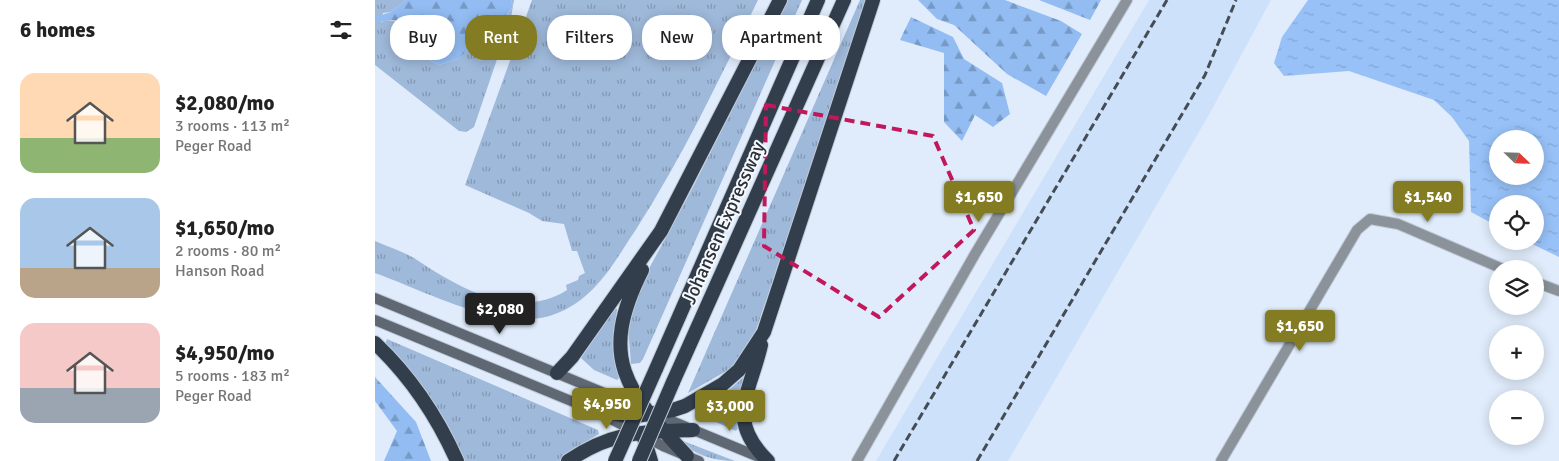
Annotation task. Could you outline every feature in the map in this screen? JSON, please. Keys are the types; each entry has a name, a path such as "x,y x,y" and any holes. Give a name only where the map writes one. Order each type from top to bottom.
{"highway":[{"path":"693,458 663,431 637,399 627,380 620,348 624,311 651,246 780,0"},
{"name":"Johansen Expressway","path":"615,461 819,0"},
{"name":"Johansen Expressway","path":"639,461 844,0"},
{"path":"768,461 748,438 743,421 744,402 764,332 873,0"},
{"path":"557,372 572,358 651,246"},
{"path":"582,406 630,417 673,410 685,406 723,384 749,356 764,332"},
{"path":"375,343 404,374 422,397 457,461"},
{"path":"615,397 642,433 651,461"},
{"path":"567,461 611,438 642,433 693,430"}],"main road":[{"path":"375,298 768,461"},
{"path":"375,320 582,406 693,458"}],"street":[{"path":"857,461 975,254 1127,0"},
{"path":"1221,461 1357,230 1370,219 1398,224 1489,263"},
{"path":"1544,285 1559,291"}],"highlighted area":[{"path":"766,105 933,136 974,230 879,317 764,246"}],"shaded area":[{"path":"1149,0 1271,0 1210,113 1008,461 876,461"}],"green space":[{"path":"375,0 406,0 391,12 383,13 381,22 390,20 390,60 430,60 439,65 458,59 465,53 465,60 497,60 474,127 466,132 459,131 375,65"},
{"path":"406,0 511,0 513,6 507,15 465,15 465,53 455,60 455,15 390,15 390,20 376,21 375,17 391,12"},
{"path":"532,0 758,0 751,15 722,15 722,60 728,60 669,175 635,231 605,275 587,295 558,313 542,318 514,319 474,311 375,273 375,241 409,256 468,289 508,302 528,303 548,299 567,290 566,285 578,280 579,276 585,273 577,251 572,251 564,224 542,221 529,213 465,185 510,60 537,60 537,15 527,15"},
{"path":"787,0 802,0 795,15 779,15"},
{"path":"860,0 868,0 755,333 730,369 688,393 834,60 840,60 840,46"},
{"path":"918,0 1005,0 1061,21 1082,34 1046,96 1007,74 954,25 937,19"},
{"path":"1039,0 1101,0 1090,20"},
{"path":"513,6 512,15 508,15"},
{"path":"911,17 953,37 964,59 1002,83 1010,114 993,127 975,115 962,141 944,122 944,53 900,40"},
{"path":"430,60 455,60 439,65"},
{"path":"757,60 775,60 643,359 640,363 631,364 628,328 630,312 645,276 692,189"},
{"path":"615,308 617,309 614,343 620,377 617,380 594,370 581,358"},
{"path":"387,339 598,430 599,434 572,450 560,461 464,461 440,413 410,371 385,344"},
{"path":"747,374 738,421 739,427 736,431 698,414 699,411 720,398"},
{"path":"375,377 416,422 431,461 384,461 397,431 375,401"},
{"path":"678,439 735,461 719,460 704,456 684,445"}],"water":[{"path":"1308,0 1559,0 1559,257 1544,250 1544,195 1489,195 1489,222 1471,212 1469,141 1452,117 1434,100 1349,71 1284,76 1274,63 1282,37"}],"railway":[{"path":"894,461 1167,0"},
{"path":"977,461 1205,75 1236,0"}]}
